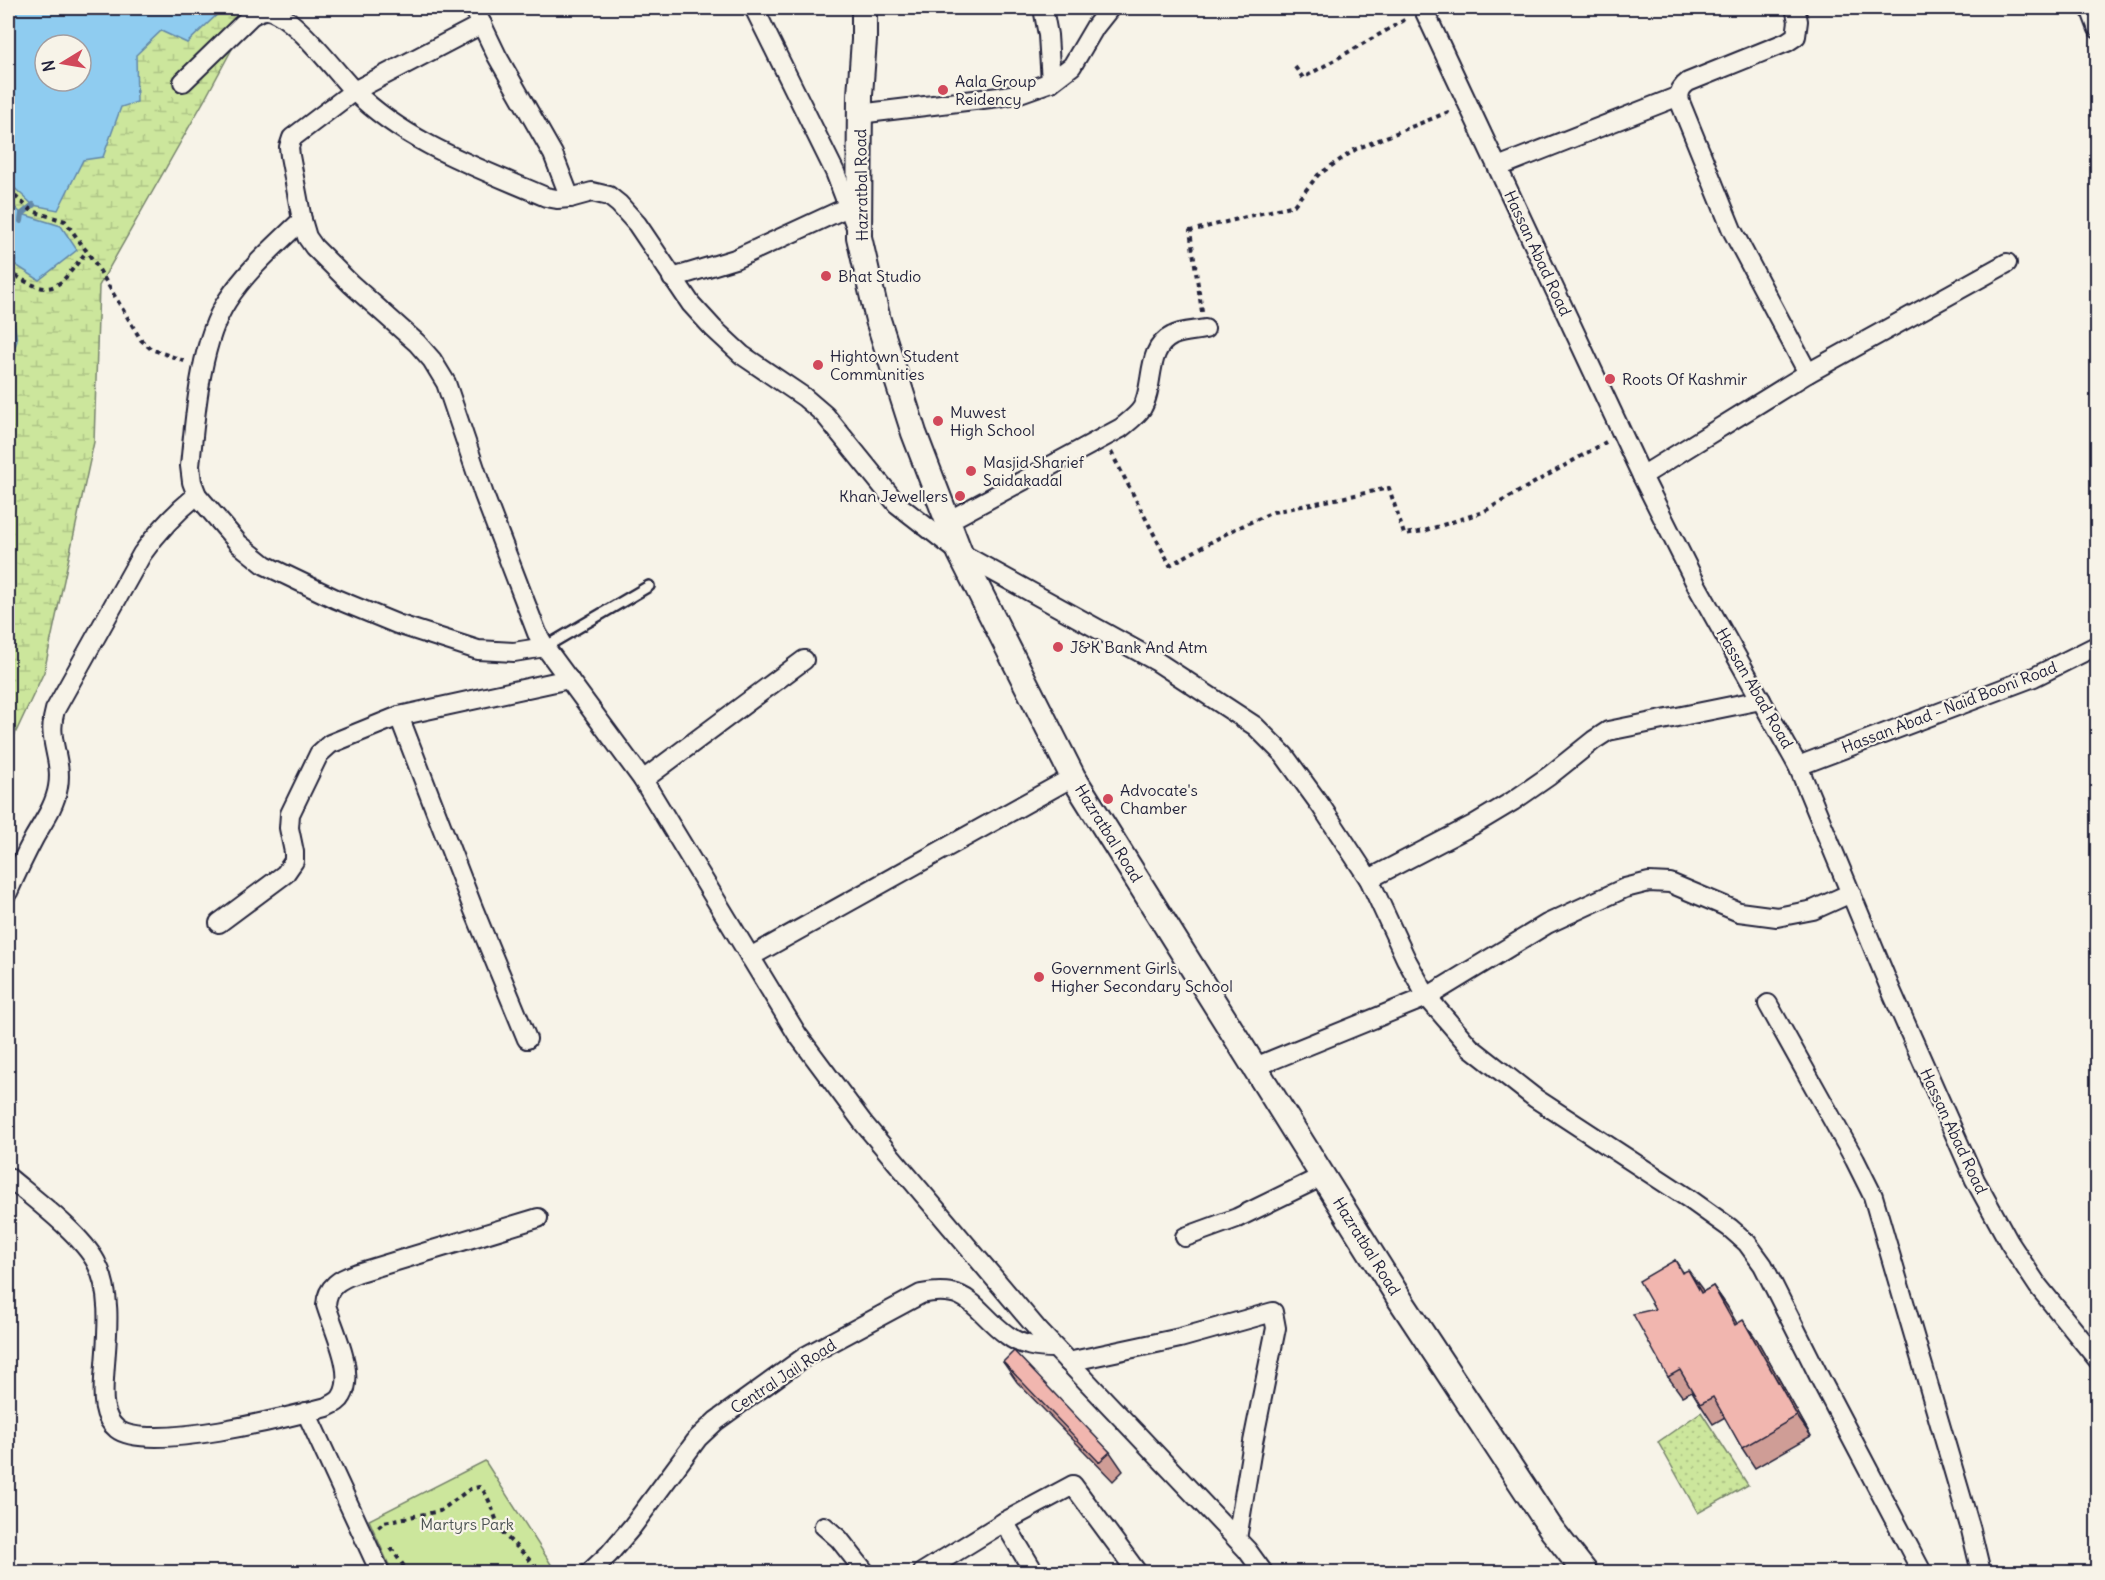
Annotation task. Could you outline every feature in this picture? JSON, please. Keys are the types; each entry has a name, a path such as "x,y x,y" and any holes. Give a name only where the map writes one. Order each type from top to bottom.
{"main road":[{"name":"Hazratbal Road","path":"864,8 860,114 860,237 878,320 914,433 960,553 1073,777 1399,1298 1552,1530 1586,1572"}],"street":[{"path":"754,8 835,172 860,237"},
{"path":"1043,8 1048,35 1051,82"},
{"path":"860,114 1017,94 1051,82 1072,66 1095,27 1110,8"},
{"name":"Hassan Abad Road","path":"1424,8 1642,476 1697,586 1798,765 1890,988 1975,1180 2037,1287 2097,1360"},
{"path":"1795,8 1798,21 1796,36 1787,42 1688,82 1682,86 1679,96 1732,230 1808,373"},
{"path":"2090,8 2097,29"},
{"path":"183,82 251,16 266,10 288,22 375,110 434,148 546,197 570,198 600,192 614,200 636,224 691,304 713,328 742,355 811,403 842,434 897,504 960,553 1156,661 1255,726 1294,768 1369,879 1406,959 1427,997 1470,1047 1535,1098 1688,1198 1747,1243 1763,1265 1922,1572"},
{"path":"570,198 554,154 497,56 478,16 354,91 292,138 289,147 307,237 351,284 417,343 432,360 446,383 484,495 537,633 643,780 797,1034 864,1124 973,1255 1068,1362 1237,1539 1263,1572"},
{"path":"1498,167 1679,96"},
{"path":"672,278 735,259 848,207"},
{"path":"302,220 253,268 226,302 208,342 190,466 192,482 197,495 239,544 266,565 336,599 397,624 478,650 514,652 545,646"},
{"path":"1642,476 1808,373 2007,263"},
{"path":"948,521 1121,428 1141,409 1149,390 1153,360 1164,341 1175,334 1205,329"},
{"path":"8,892 54,801 58,787 59,769 51,728 55,710 142,554 157,532 197,495"},
{"name":"Hassan Abad - Naid Booni Road","path":"1798,765 2034,677 2097,645"},
{"path":"643,780 804,660"},
{"path":"219,923 285,874 291,866 294,852 290,814 312,766 324,748 399,716 569,679"},
{"path":"1369,879 1473,825 1513,801 1608,731 1761,700"},
{"path":"399,716 473,908 527,1039"},
{"path":"750,957 1073,777"},
{"path":"1255,1067 1427,997 1547,924 1603,897 1641,884 1670,883 1739,912 1777,917 1813,909 1851,893"},
{"path":"1768,1004 1855,1160 1872,1196 1971,1530 1981,1572"},
{"path":"1185,1237 1237,1218 1323,1176"},
{"path":"8,1177 83,1242 97,1264 108,1316 104,1405 111,1422 119,1431 136,1436 166,1437 215,1431 327,1407 342,1397 347,1384 347,1371 326,1305 326,1296 332,1286 357,1273 538,1218"},
{"name":"Central Jail Road","path":"590,1572 624,1536 698,1438 716,1421 806,1356 921,1294 941,1290 964,1297 1008,1336 1031,1347 1055,1348"},
{"path":"1068,1362 1180,1338 1278,1309 1237,1539"},
{"path":"306,1412 380,1572"},
{"path":"924,1572 1004,1522 1073,1485 1137,1572"},
{"path":"1004,1522 1034,1572"},
{"path":"824,1526 839,1539 865,1572"}],"lane":[{"path":"545,646 650,586"}],"path":[{"path":"1295,67 1303,78 1424,8"},
{"path":"1205,329 1190,231 1294,205 1318,175 1356,149 1469,104"},
{"path":"8,190 32,211 65,221 87,251 141,340 151,349 182,362 203,364"},
{"path":"8,271 30,285 43,289 52,288 62,283 87,251"},
{"path":"1103,437 1170,565 1231,531 1273,512 1389,488 1404,534 1424,531 1483,512 1622,433"},
{"path":"379,1533 378,1527 384,1522 440,1511 470,1489 479,1487 485,1491 502,1532 520,1553 531,1560 536,1572"},
{"path":"386,1542 408,1572"}],"green space":[{"path":"8,8 254,8 99,286 94,442 44,672 8,749"},
{"path":"1701,1412 1748,1485 1698,1513 1658,1442"},
{"name":"Martyrs Park","path":"485,1461 556,1572 392,1572 369,1520"}],"water":[{"path":"8,8 224,8 187,43 161,31 136,55 137,102 121,107 103,157 83,160 58,210 33,205 8,182"},
{"path":"8,201 22,214 61,226 77,250 39,280 8,260"},
{"path":"8,283 17,341 8,364"}],"building":[{"path":"1675,1260 1682,1273 1688,1270 1701,1293 1713,1286 1735,1325 1743,1320 1797,1416 1742,1448 1713,1397 1700,1404 1680,1370 1668,1377 1633,1314 1655,1309 1639,1281"},
{"path":"1014,1351 1110,1452 1099,1462 1003,1362"}],"waterway":[{"path":"21,221 22,214 33,205"},
{"path":"8,283 14,257"}],"place":[{"name":"Aala Group Reidency","path":"943,90"},
{"name":"Bhat Studio","path":"826,276"},
{"name":"Hightown Student Communities","path":"818,365"},
{"name":"Roots Of Kashmir","path":"1610,379"},
{"name":"Muwest High School","path":"938,421"},
{"name":"Masjid Sharief Saidakadal","path":"971,471"},
{"name":"Khan Jewellers","path":"960,496"},
{"name":"J&K Bank And Atm","path":"1058,647"},
{"name":"Advocate's Chamber","path":"1108,799"},
{"name":"Government Girls Higher Secondary School","path":"1039,977"}]}
